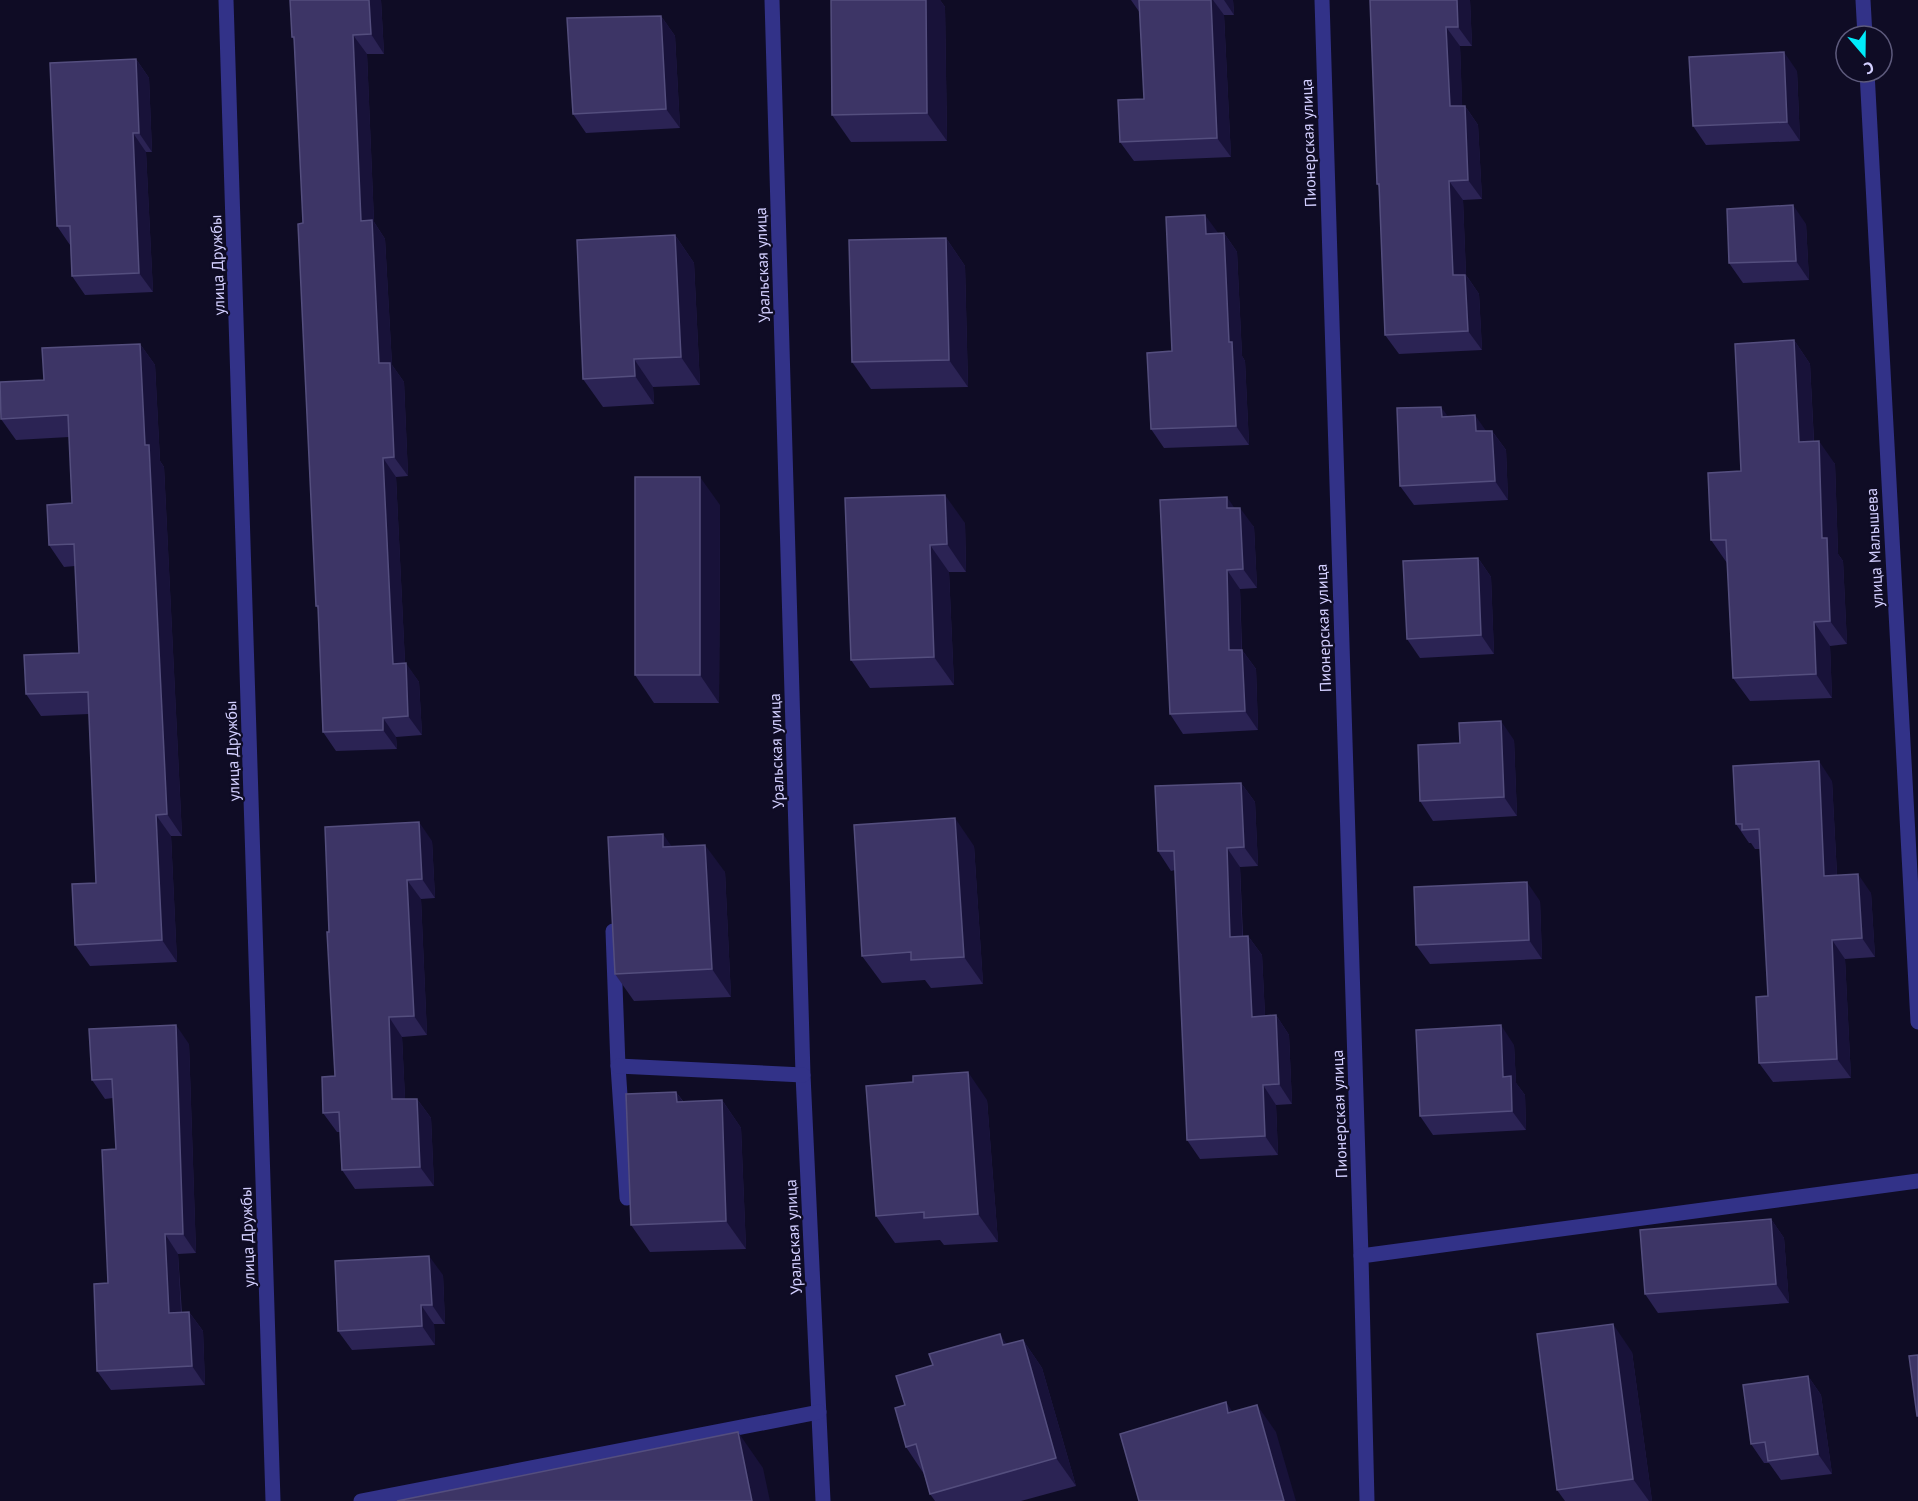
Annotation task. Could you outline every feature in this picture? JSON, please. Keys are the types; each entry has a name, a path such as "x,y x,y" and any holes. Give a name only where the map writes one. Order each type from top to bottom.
{"street":[{"name":"улица Дружбы","path":"226,0 273,1501"},
{"name":"Уральская улица","path":"772,0 803,1075 824,1501"},
{"name":"Пионерская улица","path":"1322,0 1361,1256 1366,1501"},
{"path":"1863,0 1864,24"},
{"name":"улица Малышева","path":"1868,84 1918,1022"},
{"path":"612,914 618,1066 627,1198"},
{"path":"618,1066 803,1075"},
{"path":"1361,1256 1918,1181"},
{"path":"361,1501 819,1412"}],"building":[{"path":"290,0 369,0 371,34 353,35 361,221 372,220 379,363 390,363 394,457 383,458 393,664 406,663 408,716 383,718 383,730 323,732 298,224 303,223 294,37 292,37"},
{"path":"831,0 926,0 927,113 832,115"},
{"path":"1139,0 1211,0 1217,138 1120,142 1118,100 1144,99"},
{"path":"1370,0 1457,0 1458,27 1446,27 1450,106 1465,106 1468,180 1449,181 1453,275 1465,275 1468,331 1385,335"},
{"path":"661,16 666,109 573,114 567,18"},
{"path":"1784,52 1787,122 1693,126 1689,57"},
{"path":"136,59 139,133 133,133 139,273 72,276 70,226 57,226 50,63"},
{"path":"1793,205 1796,261 1729,263 1727,209"},
{"path":"1205,215 1206,234 1224,233 1236,426 1151,429 1147,353 1172,351 1166,217"},
{"path":"675,235 681,357 634,359 635,376 583,379 577,240"},
{"path":"946,238 949,360 852,362 849,240"},
{"path":"1794,340 1799,442 1819,441 1822,538 1827,538 1830,621 1814,622 1816,674 1733,678 1726,540 1711,540 1708,473 1741,471 1735,344"},
{"path":"140,344 145,445 149,445 167,814 156,815 162,940 75,945 72,884 96,883 88,692 26,694 24,655 79,653 74,544 49,545 47,505 72,503 68,415 1,419 0,382 44,380 42,348"},
{"path":"1441,407 1442,417 1475,415 1476,431 1492,431 1495,481 1400,486 1397,408"},
{"path":"635,477 700,477 700,675 635,675"},
{"path":"945,495 947,544 930,545 934,657 851,660 845,498"},
{"path":"1227,497 1227,508 1240,508 1243,569 1227,570 1229,650 1242,650 1245,711 1170,714 1160,500"},
{"path":"1478,558 1481,635 1407,639 1403,561"},
{"path":"1501,721 1504,797 1420,801 1418,745 1460,743 1459,723"},
{"path":"1819,761 1824,876 1858,874 1862,938 1832,940 1837,1059 1759,1063 1756,997 1768,996 1759,829 1742,830 1742,824 1736,824 1733,766"},
{"path":"1241,783 1244,847 1227,848 1230,937 1248,936 1252,1017 1276,1015 1279,1084 1263,1085 1265,1136 1187,1140 1174,851 1158,851 1155,786"},
{"path":"955,818 964,957 911,960 911,952 862,956 854,825"},
{"path":"419,822 422,879 407,880 414,1016 389,1017 392,1099 417,1099 420,1167 342,1170 339,1112 323,1113 322,1077 335,1076 327,932 329,932 325,827"},
{"path":"663,834 663,847 705,845 712,969 615,974 608,837"},
{"path":"1527,882 1529,940 1416,945 1414,887"},
{"path":"176,1025 183,1234 165,1234 169,1313 189,1312 192,1366 97,1371 94,1284 108,1283 102,1150 116,1149 112,1079 92,1080 89,1029"},
{"path":"1501,1025 1503,1077 1511,1076 1512,1111 1420,1116 1416,1030"},
{"path":"968,1072 978,1214 924,1218 924,1212 876,1216 866,1086 913,1082 913,1076"},
{"path":"676,1092 677,1102 722,1100 726,1221 631,1225 626,1094"},
{"path":"1771,1219 1776,1284 1645,1294 1640,1230"},
{"path":"429,1256 432,1305 421,1305 422,1326 338,1331 335,1261"},
{"path":"1613,1324 1633,1479 1557,1490 1537,1334"},
{"path":"1000,1334 1003,1345 1023,1340 1056,1458 930,1494 916,1444 906,1447 895,1408 905,1405 896,1376 933,1365 929,1354"},
{"path":"1918,1355 1918,1416 1917,1416 1909,1356"},
{"path":"1808,1376 1818,1454 1768,1461 1765,1442 1751,1444 1743,1385"},
{"path":"1226,1402 1228,1413 1257,1405 1284,1501 1139,1501 1120,1434"},
{"path":"738,1432 752,1501 397,1501"}]}
